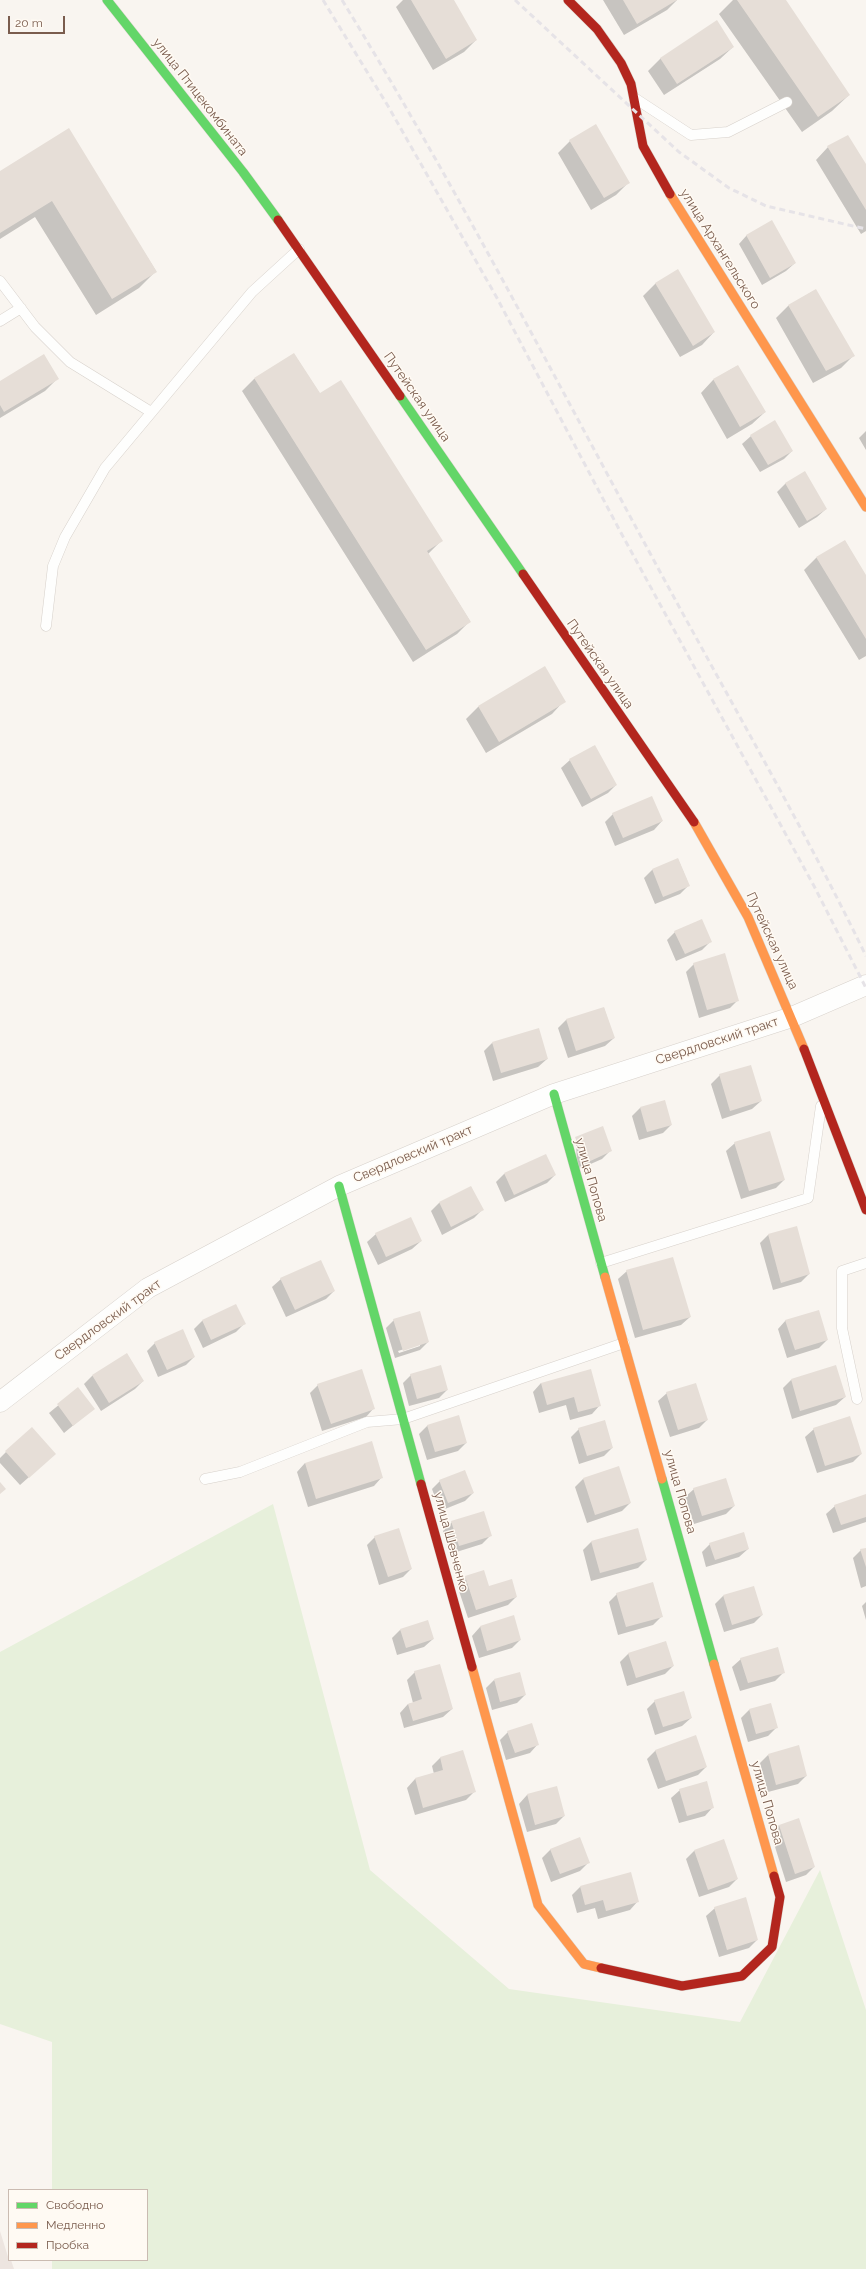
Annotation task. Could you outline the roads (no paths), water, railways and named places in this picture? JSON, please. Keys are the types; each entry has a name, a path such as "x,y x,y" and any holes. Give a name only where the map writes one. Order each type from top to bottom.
{"street":[{"name":"улица Птицекомбината","path":"107,0 243,172"},
{"name":"улица Архангельского","path":"568,0 597,29 621,63 631,84 635,98 643,146 652,165 866,507"},
{"name":"Путейская улица","path":"243,172 299,249 702,834 748,916 792,1017 866,1210"},
{"name":"Свердловский тракт","path":"0,1402 148,1288 339,1186 554,1094 792,1017 866,984"},
{"name":"улица Попова","path":"538,1905 584,1964 682,1986 742,1976 772,1947 780,1897 554,1094"},
{"name":"улица Шевченко","path":"339,1186 538,1905"}],"lane":[{"path":"635,98 691,135 728,132 787,102"},
{"path":"46,626 53,566 65,537 105,468 150,412 252,292 299,249"},
{"path":"0,281 34,326 70,362 150,412"},
{"path":"0,322 20,308"},
{"path":"601,1263 808,1198 822,1096"},
{"path":"857,1399 842,1328 842,1271 866,1263"},
{"path":"205,1479 240,1472 367,1422 403,1419 624,1343"}],"railway":[{"path":"323,0 388,106 497,298 620,531 814,886 866,988"},
{"path":"342,0 462,206 815,855 866,956"},
{"path":"515,0 679,152 729,188 766,206 866,229"}]}
